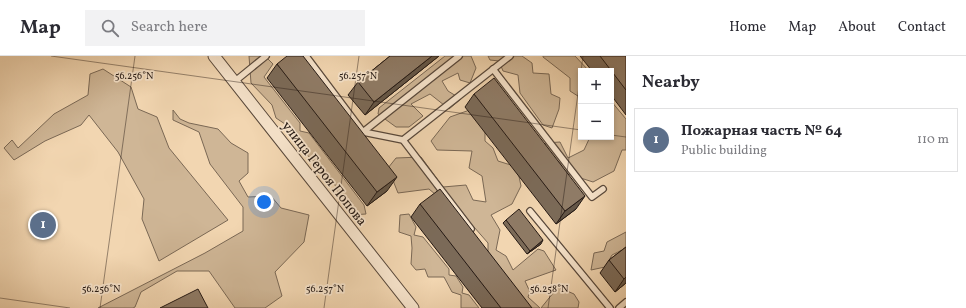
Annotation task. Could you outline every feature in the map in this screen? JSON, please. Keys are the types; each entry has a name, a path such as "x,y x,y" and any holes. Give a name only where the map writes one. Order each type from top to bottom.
{"street":[{"name":"улица Героя Попова","path":"214,56 413,308"}],"lane":[{"path":"234,82 266,56"},
{"path":"306,56 363,132 403,140 474,234"},
{"path":"363,132 459,56"},
{"path":"403,140 510,56"},
{"path":"493,69 592,197 603,189"},
{"path":"530,211 610,308"},
{"path":"619,308 626,302"}],"shaded area":[{"path":"249,56 265,56 273,64 264,77 300,123 300,131 309,133 364,205 366,214 351,215 351,201 340,198 333,180 299,147 297,132 276,118 272,105 251,83"},
{"path":"445,56 471,56 476,68 470,83 460,80 458,73 442,81 448,91 461,99 449,109 430,94 411,104 423,116 409,127 396,127 378,114 379,108"},
{"path":"488,56 522,56 532,63 533,73 549,74 551,94 560,98 559,109 552,128 543,125 520,93 518,75 503,71 499,61 490,60"},
{"path":"575,56 586,68 578,68 578,96 570,91 570,78 543,57"},
{"path":"103,69 131,87 138,109 157,117 169,148 228,220 159,261 142,219 144,199 118,152 89,115 81,125 45,141 14,160 4,148 12,140 18,148 54,114 88,95 90,74"},
{"path":"614,105 626,119 626,150 622,150 614,171 593,182 565,173 560,163 549,158 545,143 560,142 568,158 584,150 589,140 614,140"},
{"path":"478,107 485,123 485,141 493,148 498,161 517,167 521,186 512,204 491,215 500,230 496,250 506,256 513,270 538,249 544,251 556,270 525,281 530,292 528,297 540,308 522,308 488,265 488,243 474,227 446,216 442,200 429,189 398,193 388,168 396,158 421,157 443,187 466,185 473,200 486,202 482,176 469,168 472,151 437,150 431,141 450,117"},
{"path":"173,110 180,119 189,123 218,129 231,143 248,153 248,173 239,181 248,197 271,196 281,208 309,215 304,242 275,272 282,296 265,308 235,308 209,271 177,271 141,292 135,307 133,308 98,308 205,253 243,231 243,207 210,164 199,132 173,120"},
{"path":"409,214 416,227 414,235 423,237 449,269 449,275 456,276 463,287 462,293 469,295 479,308 461,308 461,295 452,292 444,277 428,277 425,269 416,270 411,264 411,236 399,232 400,215"},
{"path":"626,232 626,248 612,255 605,267 591,270 594,253 604,251 607,242"},
{"path":"558,287 574,294 579,302 578,308 541,308"}],"building":[{"path":"287,56 303,56 397,177 377,192 277,64"},
{"path":"390,56 432,56 374,102 358,82"},
{"path":"600,56 626,56 626,90 614,74 614,68 609,68"},
{"path":"494,78 585,196 565,211 474,94"},
{"path":"440,189 532,308 501,308 420,204"},
{"path":"519,209 543,240 530,251 506,220"},
{"path":"626,247 626,277 624,279 609,260"},
{"path":"198,289 208,308 160,308"}],"place":[{"name":"Пожарная часть № 64","path":"43,225"}]}
